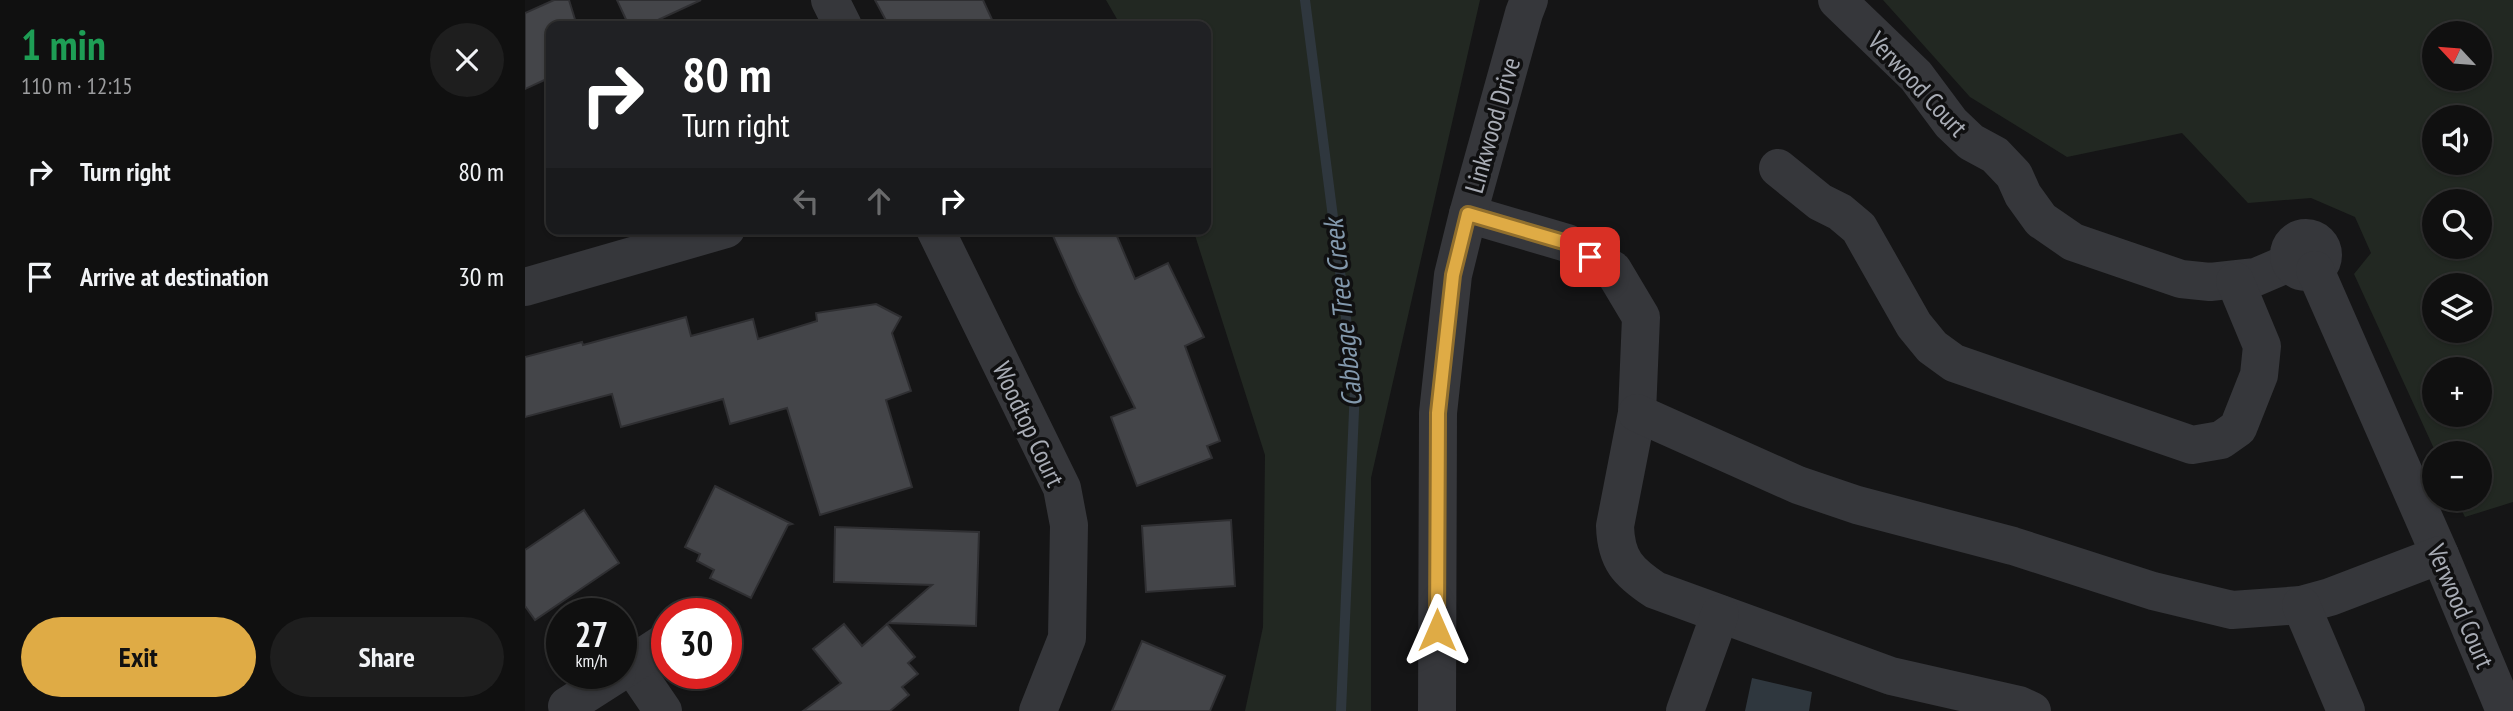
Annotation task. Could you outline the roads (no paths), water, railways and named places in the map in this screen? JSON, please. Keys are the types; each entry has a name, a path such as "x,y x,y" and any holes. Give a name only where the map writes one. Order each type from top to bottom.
{"street":[{"path":"830,0 840,21"},
{"name":"Linkwood Drive","path":"1437,711 1438,413 1453,275 1529,0"},
{"name":"Verwood Court","path":"1837,0 1916,76 1951,123 1971,142 1994,155 2014,175 2023,195 2041,220 2073,242 2181,279 2210,282 2235,281 2256,276 2312,245 2505,711"},
{"path":"1779,168 1819,202 1840,212 1859,228 1914,324 1932,347 1954,363 2192,445 2221,440 2238,428 2259,375 2262,346 2235,281"},
{"path":"1468,214 1567,243 1613,270 1641,317 1637,413 1615,526 1616,543 1622,561 1634,576 1655,590 1891,676 1931,698 2023,709"},
{"path":"525,287 705,235"},
{"name":"Woodtop Court","path":"938,235 1062,488 1069,525 1067,638 1038,711"},
{"path":"1637,413 1798,485 1857,505 2013,546 2153,590 2232,610 2301,605 2330,597 2440,555"},
{"path":"2301,605 2346,711"},
{"path":"1685,711 1720,614"},
{"path":"637,684 663,711"},
{"path":"567,706 593,689"}],"waterway":[{"name":"Cabbage Tree Creek","path":"1305,0 1355,388 1341,711"}]}
